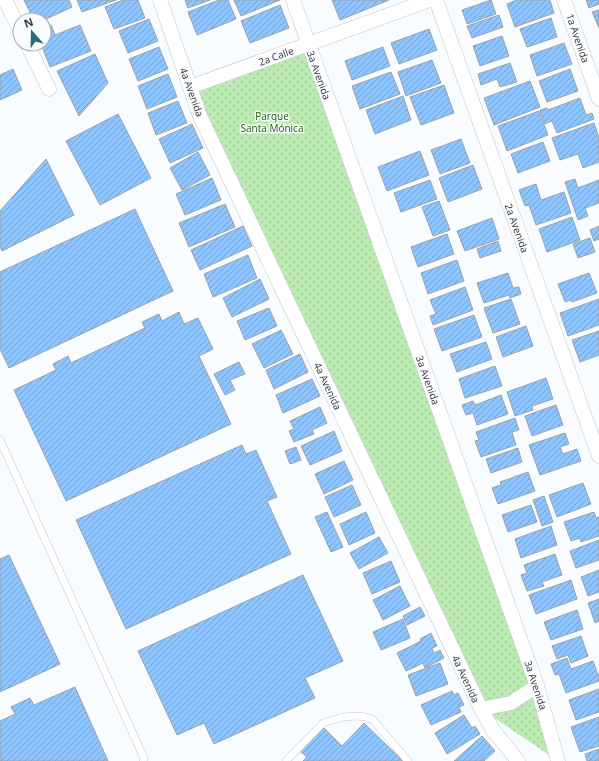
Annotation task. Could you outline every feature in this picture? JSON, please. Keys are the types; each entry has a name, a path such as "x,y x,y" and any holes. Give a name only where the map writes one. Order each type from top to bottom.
{"street":[{"path":"5,0 12,14"},
{"name":"4a Avenida","path":"160,0 204,124 481,709 493,730 518,761"},
{"name":"3a Avenida","path":"292,0 537,686 558,761"},
{"name":"2a Calle","path":"190,87 430,0"},
{"name":"2a Avenida","path":"436,0 599,456"},
{"name":"1a Avenida","path":"564,0 599,99"},
{"path":"31,52 49,89"},
{"path":"481,709 511,703 537,686"}],"lane":[{"path":"0,440 144,758 143,761"},
{"path":"286,761 323,723 343,717 356,716 366,717 373,720 408,761"}],"green space":[{"name":"Parque Santa Mónica","path":"308,44 558,761 481,709 190,87"}],"building":[{"path":"24,0 69,0 72,7 52,16 52,12 30,12"},
{"path":"77,0 116,0 82,12"},
{"path":"123,0 138,0 145,18 114,29 105,7"},
{"path":"185,0 210,0 188,8"},
{"path":"219,0 228,0 236,19 197,35 188,12"},
{"path":"234,0 280,0 241,16"},
{"path":"332,0 389,0 340,20"},
{"path":"491,0 496,14 467,24 462,10"},
{"path":"517,0 550,0 554,13 515,27 507,4"},
{"path":"586,0 599,0 599,4 589,8"},
{"path":"280,5 289,28 250,43 241,21"},
{"path":"599,10 599,28 592,12"},
{"path":"499,15 503,27 472,38 467,26"},
{"path":"551,18 557,37 527,47 520,29"},
{"path":"149,19 158,41 128,53 119,31"},
{"path":"80,25 91,51 50,67 44,52 52,52 52,28 55,35"},
{"path":"429,29 437,50 399,64 391,43"},
{"path":"502,36 509,56 480,66 473,46"},
{"path":"564,43 572,64 537,76 530,55"},
{"path":"159,47 168,69 138,81 129,59"},
{"path":"383,47 390,66 352,80 345,61"},
{"path":"95,54 108,83 79,116 57,71"},
{"path":"432,60 441,83 406,96 398,72"},
{"path":"510,63 517,82 500,87 497,79 481,85 478,74"},
{"path":"13,69 22,90 0,100 0,75"},
{"path":"570,69 578,91 547,102 539,81"},
{"path":"391,72 400,94 360,109 352,86"},
{"path":"168,74 177,97 147,109 138,86"},
{"path":"530,81 540,107 494,125 484,98"},
{"path":"444,85 454,113 421,125 410,97"},
{"path":"403,96 411,120 375,134 366,110"},
{"path":"580,98 586,115 592,113 594,119 557,133 552,121 545,124 540,110 547,108 548,110"},
{"path":"178,101 187,123 156,135 148,113"},
{"path":"539,111 548,135 507,151 498,126"},
{"path":"118,114 151,178 100,205 66,141"},
{"path":"594,123 599,138 599,162 583,168 578,154 560,160 552,138"},
{"path":"192,124 203,148 170,163 159,139"},
{"path":"461,139 470,163 440,174 431,150"},
{"path":"543,142 550,161 518,173 511,154"},
{"path":"420,151 429,175 387,191 378,167"},
{"path":"198,152 210,175 182,190 170,168"},
{"path":"46,159 74,215 2,251 0,247 0,211"},
{"path":"473,165 482,189 448,202 439,178"},
{"path":"212,178 221,200 185,215 176,194"},
{"path":"575,179 578,188 599,180 599,203 585,208 588,216 578,220 565,182"},
{"path":"430,180 437,199 401,212 394,193"},
{"path":"536,184 541,200 564,192 571,213 536,225 529,205 525,206 519,190"},
{"path":"439,201 450,230 433,236 422,207"},
{"path":"225,204 235,227 189,247 179,223"},
{"path":"135,209 173,291 9,368 0,349 0,272"},
{"path":"572,217 580,240 547,252 539,229"},
{"path":"492,218 499,239 465,251 457,231"},
{"path":"243,226 252,246 200,270 191,250"},
{"path":"599,226 599,239 594,241 590,230"},
{"path":"447,234 454,254 418,267 411,247"},
{"path":"590,238 595,252 578,258 573,244"},
{"path":"498,241 501,251 480,258 477,249"},
{"path":"248,255 257,278 213,297 204,274"},
{"path":"457,260 464,281 428,294 421,273"},
{"path":"508,273 513,288 519,287 521,294 510,298 509,295 484,303 477,283"},
{"path":"589,273 597,293 572,302 571,300 565,302 558,284"},
{"path":"260,279 269,299 232,317 223,298"},
{"path":"465,287 473,310 433,325 430,316 436,314 430,300"},
{"path":"511,299 520,324 493,333 484,308"},
{"path":"599,299 599,325 568,336 560,313"},
{"path":"269,308 277,326 245,340 237,321"},
{"path":"179,312 184,324 198,318 213,349 199,356 231,424 66,501 14,390 56,370 53,364 68,356 71,363 145,328 142,322 159,314 162,321"},
{"path":"474,315 482,337 442,351 434,329"},
{"path":"526,326 533,346 503,357 496,337"},
{"path":"281,330 293,354 264,368 252,344"},
{"path":"599,331 599,355 580,362 572,340"},
{"path":"486,342 492,359 457,372 450,354"},
{"path":"300,354 308,372 274,389 266,370"},
{"path":"239,362 245,374 230,380 235,390 225,395 214,374"},
{"path":"495,366 502,386 465,398 459,379"},
{"path":"546,378 553,399 532,406 533,410 515,416 507,392"},
{"path":"312,379 320,396 283,413 276,395"},
{"path":"501,395 508,414 477,425 473,413 466,415 462,405 473,401 475,405"},
{"path":"556,405 563,425 532,436 525,416"},
{"path":"320,407 327,423 312,430 314,434 294,442 289,431 294,429 290,421"},
{"path":"515,418 519,430 512,432 516,445 481,457 475,441 479,440 476,432"},
{"path":"334,431 342,451 310,465 301,446"},
{"path":"565,433 569,444 560,447 563,454 577,449 581,461 540,475 529,445"},
{"path":"242,445 246,454 256,450 277,497 267,501 291,554 126,629 76,520"},
{"path":"296,447 301,460 290,464 285,451"},
{"path":"518,448 522,462 491,473 486,459"},
{"path":"344,461 353,480 324,494 315,474"},
{"path":"528,472 535,491 498,504 492,488 501,485 500,482"},
{"path":"583,483 591,504 557,517 549,495"},
{"path":"352,485 361,505 334,517 325,497"},
{"path":"544,496 553,522 542,526 533,500"},
{"path":"531,505 537,522 508,532 502,515"},
{"path":"327,512 343,547 331,552 315,517"},
{"path":"366,512 375,533 349,545 340,524"},
{"path":"594,512 596,518 599,517 599,536 581,542 580,538 571,541 564,522"},
{"path":"551,526 557,545 521,558 515,539"},
{"path":"379,537 388,553 359,569 350,553"},
{"path":"599,540 599,560 576,568 570,551"},
{"path":"555,554 562,575 542,582 544,586 527,591 521,575 527,573 524,565"},
{"path":"9,555 60,664 0,692 0,559"},
{"path":"391,561 400,582 372,594 363,573"},
{"path":"599,570 599,592 588,596 581,577"},
{"path":"303,575 343,661 305,678 315,698 214,744 204,723 177,735 138,651"},
{"path":"571,580 577,599 536,614 529,595"},
{"path":"400,586 410,606 383,620 373,600"},
{"path":"599,599 599,621 595,623 588,603"},
{"path":"420,607 425,616 407,625 403,616"},
{"path":"577,610 583,629 551,640 544,622"},
{"path":"403,619 410,638 381,650 373,632"},
{"path":"431,633 437,646 432,648 434,653 440,650 444,658 425,668 423,663 406,671 397,653 421,641 420,639"},
{"path":"581,636 588,656 571,663 568,655 557,659 552,646"},
{"path":"567,658 571,669 593,661 599,681 566,693 559,674 555,675 551,664"},
{"path":"440,663 448,684 416,696 408,675"},
{"path":"75,687 108,761 0,761 0,721 15,714 11,707 30,698 34,705"},
{"path":"599,689 599,712 576,720 569,700"},
{"path":"452,691 454,695 458,693 464,705 459,707 461,712 431,725 421,705"},
{"path":"464,715 472,728 475,726 480,734 447,754 435,733"},
{"path":"599,717 599,746 580,752 571,727"},
{"path":"364,723 403,761 303,761 307,757 300,751 324,728 342,746"},
{"path":"482,736 495,751 484,761 454,761"},
{"path":"599,749 599,761 587,761 585,754"}]}
